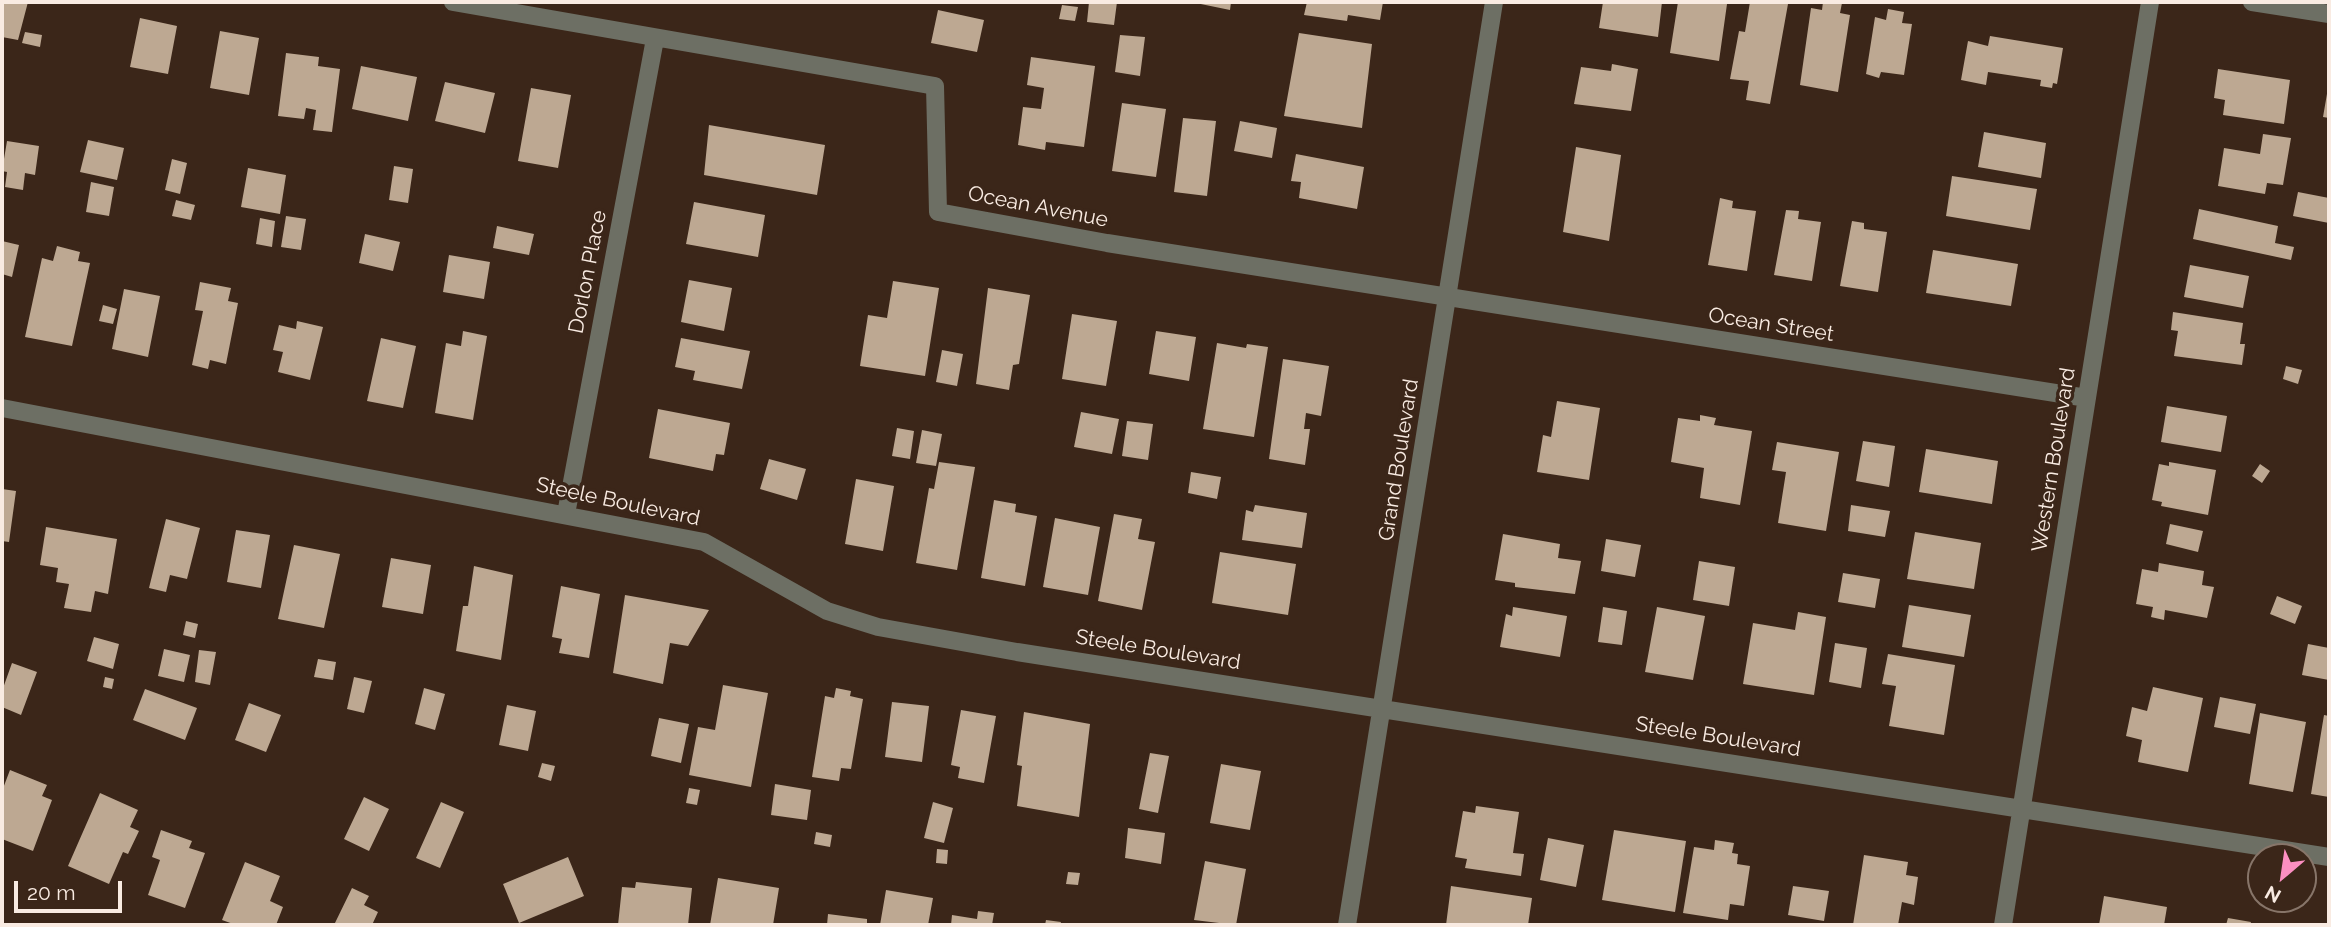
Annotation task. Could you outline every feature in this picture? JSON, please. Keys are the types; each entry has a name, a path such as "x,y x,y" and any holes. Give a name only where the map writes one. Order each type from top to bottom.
{"street":[{"name":"Ocean Avenue","path":"453,2 935,86 939,212 1107,243 1448,296"},
{"name":"Grand Boulevard","path":"1347,925 1494,2"},
{"name":"Western Boulevard","path":"2003,925 2150,2"},
{"path":"2252,2 2329,14"},
{"name":"Dorlon Place","path":"566,514 656,39"},
{"name":"Ocean Street","path":"1448,296 2087,398"},
{"name":"Steele Boulevard","path":"2,408 704,542 827,611 878,627 1017,652 2329,857"}],"building":[{"path":"2,2 28,2 18,40 2,37"},
{"path":"1089,2 1117,2 1114,25 1087,22"},
{"path":"1191,2 1231,2 1230,10"},
{"path":"1307,2 1383,2 1380,20 1348,15 1347,21 1304,15"},
{"path":"1603,2 1662,2 1658,37 1599,28"},
{"path":"1678,2 1727,4 1719,61 1670,53"},
{"path":"1750,2 1788,4 1770,104 1746,100 1749,81 1730,79 1739,31 1745,32"},
{"path":"1823,2 1842,3 1840,13 1850,15 1838,92 1800,85 1811,8 1822,10"},
{"path":"1062,5 1078,7 1075,21 1059,19"},
{"path":"1888,9 1904,12 1902,23 1912,24 1904,75 1881,72 1879,78 1866,74 1875,17 1886,20"},
{"path":"938,10 984,20 977,52 931,43"},
{"path":"140,18 177,26 168,74 130,67"},
{"path":"220,31 259,38 249,95 210,88"},
{"path":"25,32 42,35 40,47 22,43"},
{"path":"1299,33 1372,44 1362,128 1284,116"},
{"path":"1120,35 1145,37 1140,76 1115,72"},
{"path":"1990,36 2063,48 2057,84 2053,83 2052,88 2040,86 2041,80 1988,72 1986,85 1961,80 1968,41 1988,46"},
{"path":"286,53 319,57 318,66 340,69 332,132 313,130 316,110 306,108 304,119 278,116"},
{"path":"1031,57 1095,66 1084,147 1046,142 1045,150 1018,145 1023,107 1041,109 1044,88 1027,85"},
{"path":"1612,64 1638,69 1631,111 1574,104 1581,67 1611,71"},
{"path":"361,66 417,77 408,121 352,109"},
{"path":"2218,69 2290,80 2284,124 2223,115 2225,100 2214,98"},
{"path":"445,82 495,93 485,133 435,121"},
{"path":"531,88 571,95 558,168 518,161"},
{"path":"2329,88 2329,118 2323,117"},
{"path":"1122,103 1166,109 1156,177 1112,171"},
{"path":"1183,118 1216,121 1207,196 1174,192"},
{"path":"1240,121 1277,128 1272,158 1234,151"},
{"path":"709,125 825,145 817,195 704,175"},
{"path":"1984,132 2046,143 2041,178 1978,167"},
{"path":"2263,134 2291,138 2283,185 2267,183 2265,194 2218,186 2224,148 2260,154"},
{"path":"88,140 124,148 117,180 80,172"},
{"path":"7,141 39,146 35,175 25,173 23,190 5,187 7,172 2,171"},
{"path":"1576,147 1621,155 1609,241 1563,232"},
{"path":"1296,154 1364,167 1357,209 1299,198 1301,182 1291,181"},
{"path":"172,159 187,163 180,194 165,190"},
{"path":"394,166 413,169 408,203 389,200"},
{"path":"248,168 286,175 280,214 241,207"},
{"path":"1952,176 2037,189 2030,230 1946,216"},
{"path":"91,182 114,187 109,216 86,212"},
{"path":"2298,192 2329,198 2329,223 2293,216"},
{"path":"1720,198 1733,201 1732,208 1756,211 1747,271 1708,265"},
{"path":"176,200 195,205 191,220 172,216"},
{"path":"694,202 765,215 758,257 686,244"},
{"path":"2199,209 2278,226 2275,243 2294,247 2291,260 2193,239"},
{"path":"1786,210 1799,211 1798,219 1821,222 1812,281 1774,275"},
{"path":"286,216 306,219 301,250 281,247"},
{"path":"260,218 275,221 272,247 256,244"},
{"path":"1852,221 1864,223 1864,229 1887,232 1878,292 1840,286"},
{"path":"497,226 534,234 529,255 493,248"},
{"path":"365,234 400,242 393,271 359,263"},
{"path":"2,241 19,245 12,277 2,274"},
{"path":"57,246 80,252 78,261 90,263 72,346 25,337 42,258 53,261"},
{"path":"1933,250 2018,264 2011,306 1926,293"},
{"path":"449,255 490,262 484,299 443,292"},
{"path":"2190,265 2249,276 2243,308 2184,297"},
{"path":"689,280 732,288 724,331 681,322"},
{"path":"893,281 939,288 925,376 860,366 868,315 887,318"},
{"path":"200,282 231,288 228,301 238,303 226,364 210,360 208,369 192,365 203,311 195,310"},
{"path":"988,288 1030,295 1019,364 1013,365 1009,390 976,384"},
{"path":"124,289 160,296 148,357 112,349"},
{"path":"103,305 117,309 113,324 99,321"},
{"path":"2173,312 2243,323 2240,344 2245,344 2242,365 2174,356 2178,331 2171,330"},
{"path":"1072,314 1117,321 1106,386 1062,379"},
{"path":"297,321 323,327 310,380 278,372 283,352 273,350 279,325 296,329"},
{"path":"463,331 487,336 473,420 435,413 446,343 461,346"},
{"path":"1156,331 1196,337 1189,381 1149,374"},
{"path":"381,338 416,346 403,408 367,401"},
{"path":"681,338 750,351 742,389 693,380 695,371 675,367"},
{"path":"1217,343 1246,348 1247,344 1268,347 1254,437 1203,429"},
{"path":"942,350 963,354 957,386 936,382"},
{"path":"1283,359 1329,366 1321,416 1306,413 1304,429 1310,429 1305,465 1269,459"},
{"path":"2286,366 2302,370 2298,384 2283,379"},
{"path":"1557,401 1600,408 1589,480 1537,472 1543,435 1551,437"},
{"path":"2167,406 2227,416 2221,452 2161,442"},
{"path":"658,409 730,423 724,455 716,454 713,471 649,458"},
{"path":"1081,412 1119,419 1112,454 1074,447"},
{"path":"1700,415 1716,418 1714,425 1752,431 1740,505 1700,498 1704,468 1671,462 1678,418 1700,421"},
{"path":"1127,421 1153,424 1148,460 1122,456"},
{"path":"897,428 914,431 910,459 892,456"},
{"path":"922,430 942,434 936,466 916,463"},
{"path":"1863,441 1895,446 1889,487 1856,481"},
{"path":"1777,442 1839,452 1826,531 1778,523 1786,472 1772,470"},
{"path":"1926,449 1998,461 1992,504 1919,492"},
{"path":"769,459 806,469 797,500 760,489"},
{"path":"939,462 975,467 957,570 916,563 929,488 934,489"},
{"path":"2169,462 2216,470 2208,515 2161,506 2162,502 2152,500 2159,464 2169,466"},
{"path":"2260,464 2270,471 2262,483 2252,476"},
{"path":"1191,472 1221,477 1217,499 1188,493"},
{"path":"856,479 894,486 883,551 845,544"},
{"path":"2,489 16,491 9,542 2,541"},
{"path":"994,500 1016,504 1015,512 1037,516 1025,586 981,578"},
{"path":"1255,505 1307,513 1302,548 1242,540 1246,510 1253,512"},
{"path":"1851,505 1890,511 1885,537 1848,531"},
{"path":"1114,514 1142,519 1138,539 1155,542 1142,610 1098,601"},
{"path":"1055,518 1100,527 1088,595 1043,587"},
{"path":"166,519 200,528 187,579 170,575 166,592 149,588"},
{"path":"2170,524 2203,531 2198,552 2166,544"},
{"path":"46,527 117,539 108,594 95,591 91,612 64,608 69,584 56,582 58,568 40,565"},
{"path":"236,530 270,535 261,588 227,582"},
{"path":"1915,532 1981,543 1974,589 1907,579"},
{"path":"1503,534 1560,544 1558,558 1581,561 1575,594 1515,587 1515,583 1495,580"},
{"path":"1606,539 1641,545 1635,577 1601,571"},
{"path":"294,545 340,554 324,628 278,619"},
{"path":"1220,552 1296,564 1288,615 1212,603"},
{"path":"391,558 431,565 423,614 382,607"},
{"path":"1699,561 1735,567 1729,606 1693,600"},
{"path":"2159,563 2204,571 2202,585 2214,587 2207,618 2165,610 2164,620 2151,617 2153,607 2136,604 2142,569 2158,572"},
{"path":"474,566 513,575 501,660 456,651 463,606 468,606"},
{"path":"1843,573 1880,579 1875,608 1838,602"},
{"path":"561,586 600,594 589,658 559,653 562,639 552,637"},
{"path":"625,595 709,610 688,646 670,643 663,684 613,673"},
{"path":"2277,596 2302,606 2295,624 2270,614"},
{"path":"1909,605 1971,615 1964,657 1902,647"},
{"path":"1513,607 1567,616 1560,657 1500,647 1506,614 1512,616"},
{"path":"1603,607 1627,611 1622,645 1598,642"},
{"path":"1657,607 1705,616 1693,680 1645,672"},
{"path":"1798,612 1826,617 1814,695 1743,684 1753,623 1795,630"},
{"path":"186,621 198,624 195,638 183,635"},
{"path":"94,637 119,644 113,669 87,661"},
{"path":"1835,643 1867,648 1861,688 1829,682"},
{"path":"2308,644 2329,648 2329,680 2302,675"},
{"path":"164,649 190,655 184,682 158,676"},
{"path":"199,650 216,652 210,685 195,682"},
{"path":"1888,654 1955,665 1944,735 1889,726 1896,686 1882,684"},
{"path":"318,659 336,662 333,680 314,677"},
{"path":"12,663 37,672 21,715 2,707 2,691"},
{"path":"105,677 114,679 112,689 103,687"},
{"path":"354,677 372,681 364,713 347,709"},
{"path":"723,685 768,693 751,787 689,775 698,727 715,730"},
{"path":"2153,687 2203,698 2188,772 2138,762 2142,740 2126,736 2132,707 2147,711"},
{"path":"424,688 445,694 435,730 415,724"},
{"path":"836,688 851,691 850,696 863,699 851,769 841,768 839,781 812,777 825,696 834,698"},
{"path":"145,689 197,708 185,740 133,720"},
{"path":"2220,697 2256,704 2250,734 2214,727"},
{"path":"892,702 929,706 922,762 885,757"},
{"path":"249,703 281,715 266,752 235,740"},
{"path":"507,705 536,711 528,751 499,745"},
{"path":"961,710 996,716 984,783 958,778 960,767 951,765"},
{"path":"1024,712 1090,724 1079,817 1017,806 1022,766 1017,765"},
{"path":"2260,713 2306,722 2293,792 2249,784"},
{"path":"2324,715 2329,716 2329,797 2311,794"},
{"path":"659,718 689,724 681,763 651,756"},
{"path":"1150,753 1169,756 1158,813 1139,809"},
{"path":"542,763 555,766 551,781 538,777"},
{"path":"1221,764 1261,771 1250,830 1210,823"},
{"path":"10,770 47,785 42,796 52,800 33,851 2,839 2,791"},
{"path":"775,784 811,790 807,820 771,815"},
{"path":"689,788 700,790 697,805 686,803"},
{"path":"100,793 138,810 130,827 139,831 128,854 123,852 109,884 68,866"},
{"path":"364,797 389,809 369,851 344,839"},
{"path":"441,802 464,812 440,868 416,858"},
{"path":"933,802 953,808 944,843 924,838"},
{"path":"1476,806 1519,812 1513,853 1524,854 1521,876 1465,868 1467,859 1455,857 1463,811 1475,813"},
{"path":"1128,828 1165,833 1161,864 1125,858"},
{"path":"161,830 192,841 189,848 205,853 185,908 148,895 160,860 152,857"},
{"path":"1614,830 1686,841 1675,912 1602,900"},
{"path":"816,832 832,835 830,847 814,844"},
{"path":"1548,838 1584,845 1576,887 1540,880"},
{"path":"1715,840 1734,843 1732,853 1738,854 1737,864 1750,866 1744,906 1730,904 1728,920 1683,913 1694,847 1714,850"},
{"path":"937,849 948,850 947,864 936,863"},
{"path":"1864,855 1908,862 1906,875 1918,877 1914,905 1902,902 1898,925 1853,925"},
{"path":"568,857 584,896 519,923 503,884"},
{"path":"1205,861 1246,869 1236,925 1194,920"},
{"path":"245,862 280,876 270,901 283,907 276,925 236,925 222,920"},
{"path":"1068,872 1080,873 1078,885 1066,884"},
{"path":"718,878 779,888 773,925 710,925"},
{"path":"636,882 692,888 688,925 618,925 622,887 635,888"},
{"path":"1451,886 1532,898 1528,925 1446,925"},
{"path":"1793,886 1829,891 1824,921 1788,915"},
{"path":"352,888 369,896 364,905 378,912 372,925 334,925"},
{"path":"886,890 933,898 928,925 880,925"},
{"path":"2104,896 2167,907 2164,925 2099,925"},
{"path":"978,911 994,913 992,925 951,925 952,915 977,919"},
{"path":"828,914 867,919 867,925 827,925"},
{"path":"2228,918 2251,922 2250,925 2226,925"},
{"path":"1046,920 1061,922 1060,925 1045,925"}]}
